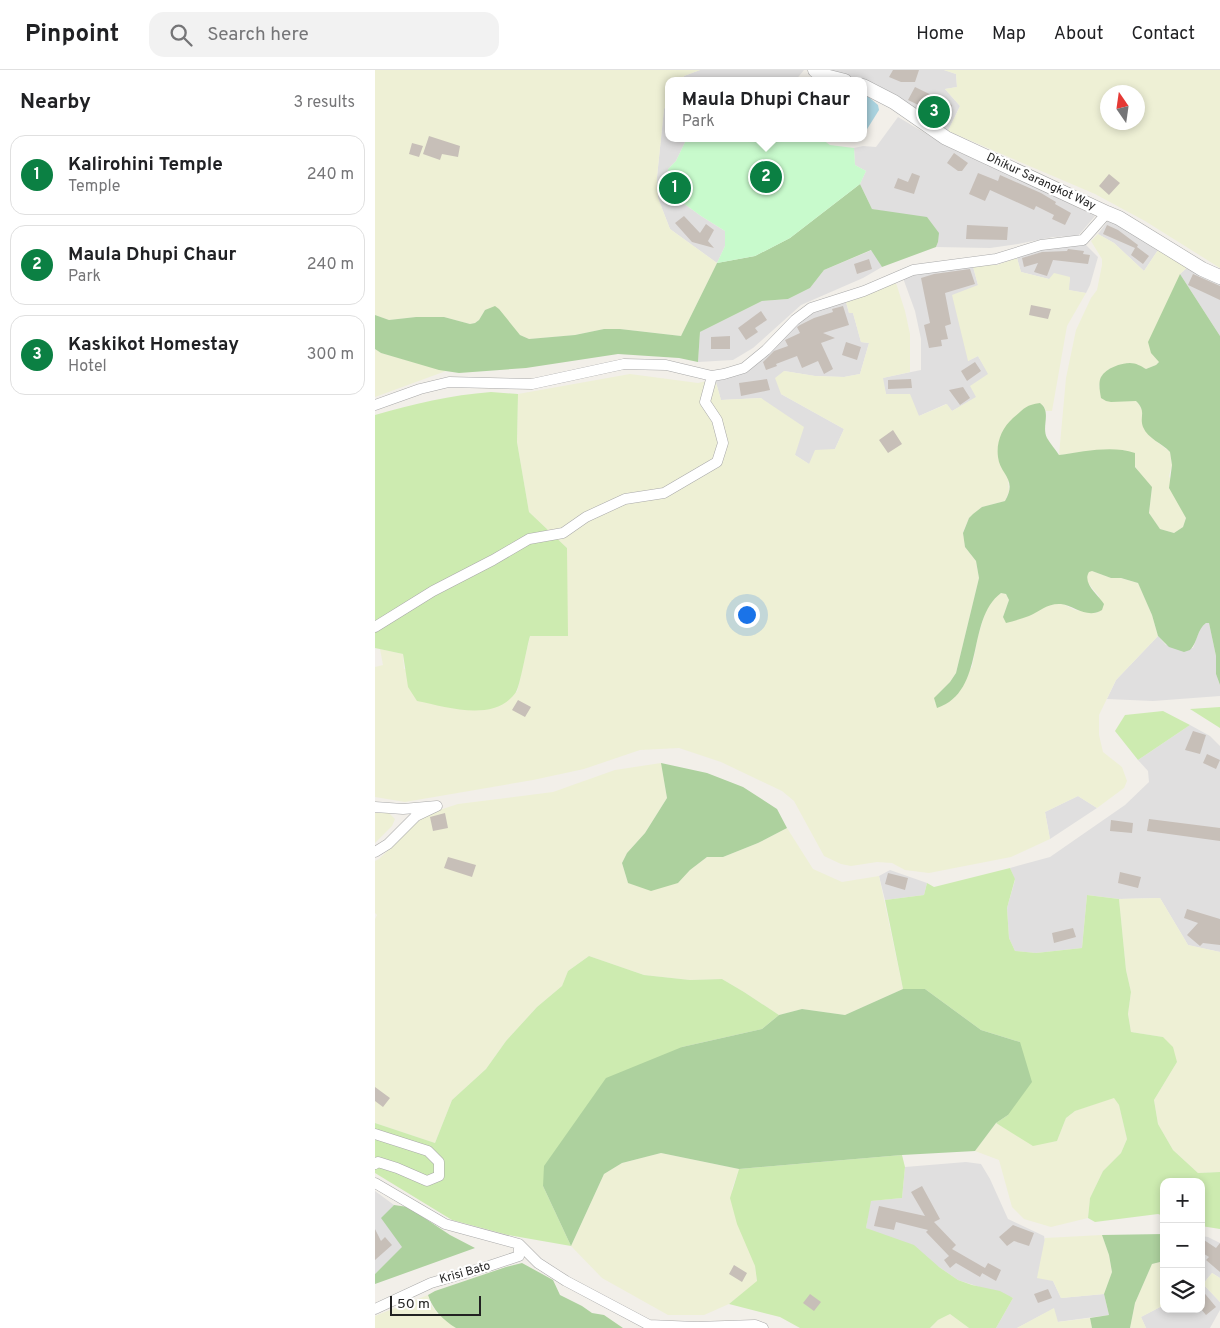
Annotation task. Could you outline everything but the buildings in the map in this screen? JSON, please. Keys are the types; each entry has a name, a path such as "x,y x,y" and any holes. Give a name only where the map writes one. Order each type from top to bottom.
{"street":[{"path":"815,70 821,75 829,77"},
{"name":"Dhikur Sarangkot Way","path":"867,88 894,102 947,138 1119,218 1202,269 1220,277"},
{"path":"375,405 449,382 532,384 624,364 666,365 712,376 744,368 766,350 795,320 811,308 864,291 913,270 996,259 1041,245 1083,240 1107,213"},
{"path":"375,627 433,591 529,539 563,533 586,517 625,499 664,493 717,462 723,443 717,420 705,402 712,376"},
{"path":"375,807 403,809 437,806 415,816 388,844 375,852"},
{"path":"375,1134 428,1151 439,1162 439,1176 427,1181 397,1168 378,1162 375,1164"},
{"path":"375,1183 445,1224 519,1244 538,1263 566,1281 649,1325 696,1327 755,1326 763,1328"},
{"name":"Krisi Bato","path":"375,1309 431,1283 519,1256 519,1244"}],"shaded area":[{"path":"700,70 804,70 798,77 684,76"},
{"path":"830,70 944,70 956,74 957,87 945,89 960,106 948,131 894,94 867,84 867,77 847,77"},
{"path":"665,107 665,142 685,142 676,161 668,169 668,192 725,231 725,246 717,263 670,229 658,198 657,177"},
{"path":"898,117 950,148 1095,216 1078,236 1053,237 990,248 936,247 938,242 893,213 872,209 860,184 866,171 855,165 854,148 863,146 876,147"},
{"path":"1110,218 1158,250 1144,271 1114,243 1098,234"},
{"path":"1085,244 1098,257 1086,293 1068,290 1070,278 1049,279 1021,272 1017,258 1042,247"},
{"path":"872,250 882,267 863,278 801,305 753,348 733,360 698,362 700,332 762,301 788,299 810,288 824,270"},
{"path":"972,263 978,285 968,361 978,356 989,374 977,397 952,411 946,404 919,416 886,394 882,378 921,370 921,339 915,311 903,278 933,269"},
{"path":"1190,265 1220,281 1220,336 1180,274"},
{"path":"846,302 849,313 853,313 861,342 869,343 860,374 844,377 815,376 784,371 781,394 844,429 835,449 809,464 795,455 761,398 721,400 715,379 748,372 760,358 803,318 820,310"},
{"path":"1209,623 1216,656 1216,674 1220,685 1220,696 1153,701 1107,699 1116,680 1158,636 1166,645 1193,648 1201,626"},
{"path":"1190,725 1210,736 1220,746 1220,952 1188,945 1160,898 1119,899 1087,895 1082,948 1036,953 1015,951 1009,938 1007,908 1015,880 1010,868 1050,857 1125,805 1149,782 1148,771 1138,760"},
{"path":"1078,796 1097,808 1050,839 1045,812"},
{"path":"890,870 927,883 924,895 885,900 879,876"},
{"path":"966,1162 981,1164 1008,1219 1044,1236 1053,1281 1061,1298 1104,1294 1109,1315 1057,1322 1053,1309 1017,1328 996,1328 1013,1298 958,1280 939,1267 866,1228 870,1201 902,1198 905,1167"},
{"path":"375,1191 394,1205 382,1218 403,1247 375,1274"},
{"path":"1205,1237 1220,1243 1220,1278 1212,1273 1205,1282"},
{"path":"1205,1286 1220,1302 1220,1310 1210,1328 1146,1328 1141,1317 1160,1307 1160,1313 1205,1313"}],"green space":[{"path":"375,70 700,70 684,77 665,77 665,107 657,177 658,198 670,229 717,263 681,336 604,329 575,335 529,339 520,335 485,310 479,320 470,324 444,317 416,317 389,320 375,315"},
{"path":"944,70 1220,70 1220,268 1145,221 1095,194 948,131 960,106 945,89 957,87 956,74"},
{"path":"685,142 826,142 830,145 854,148 855,165 866,171 860,184 790,238 755,256 717,263 725,246 725,231 668,192 668,169 676,161"},
{"path":"860,184 872,209 927,217 939,233 936,247 882,267 871,250 824,270 810,288 788,299 762,301 700,332 698,362 679,358 618,354 526,368 459,373 439,370 381,353 375,349 375,315 389,320 416,317 444,317 470,324 479,320 485,310 495,306 520,335 529,339 575,335 604,329 681,336 717,263 755,256 790,238"},
{"path":"1098,234 1114,243 1144,271 1158,250 1190,265 1180,274 1160,361 1146,369 1130,363 1109,369 1101,377 1099,386 1106,401 1136,400 1143,411 1142,422 1151,437 1170,452 1172,465 1169,476 1186,518 1183,527 1174,533 1160,529 1149,513 1152,487 1141,475 1124,450 1059,455 1066,378 1076,330 1091,298 1097,290 1102,265 1102,259 1091,241"},
{"path":"1017,258 1021,272 1049,279 1054,273 1070,277 1069,290 1086,293 1067,326 1052,411 1046,411 1043,405 1008,479 1009,491 1005,501 982,507 969,518 963,532 965,547 976,561 979,578 956,673 938,694 934,704 972,667 978,636 986,610 996,596 1001,593 1006,594 1009,600 1003,617 1031,615 1045,606 1054,604 1063,604 1075,610 1097,613 1099,596 1087,582 1086,576 1089,571 1111,578 1120,578 1138,583 1152,615 1158,636 1116,680 1099,715 1099,735 1103,752 1122,767 1127,781 1124,788 1097,808 1078,796 1045,812 1050,839 1011,857 929,873 905,870 892,863 877,862 851,866 841,864 824,856 794,801 782,791 721,762 679,748 640,750 584,769 533,780 405,802 375,797 375,667 383,665 380,649 403,654 404,669 517,692 530,636 567,548 529,512 517,442 518,394 630,374 698,383 715,379 721,400 761,398 804,427 795,455 809,464 815,450 835,449 844,429 781,394 775,378 784,371 815,376 844,377 860,374 869,343 861,342 853,313 849,313 846,302 896,283 910,334 910,372 883,378 886,394 910,394 919,416 947,404 952,411 976,397 970,386 988,374 978,356 968,361 952,295 978,285 972,263 997,265"},
{"path":"1180,274 1220,336 1220,685 1216,674 1216,656 1209,623 1203,626 1190,650 1184,652 1169,647 1158,636 1152,615 1138,583 1121,578 1111,578 1092,571 1087,576 1089,585 1104,604 1102,610 1097,612 1086,613 1066,605 1056,604 1029,616 1006,623 1003,617 1009,600 1006,594 1001,593 990,605 983,620 970,671 963,687 953,699 937,708 934,698 956,673 979,578 976,561 965,547 963,533 969,518 973,514 982,507 1005,501 1009,494 1009,482 999,463 999,441 1009,422 1025,408 1040,403 1043,407 1046,415 1045,433 1059,455 1107,449 1135,453 1135,467 1152,487 1149,513 1160,529 1174,533 1183,527 1186,518 1169,488 1172,465 1170,452 1145,431 1142,423 1142,411 1136,401 1106,401 1101,398 1099,385 1103,374 1114,367 1132,363 1146,369 1159,362 1151,353 1148,342"},
{"path":"375,349 381,353 446,371 375,397"},
{"path":"491,392 518,394 517,442 529,512 567,548 568,636 530,636 516,692 507,702 483,710 456,709 417,701 408,687 403,654 375,648 375,415 432,400"},
{"path":"1220,707 1220,728 1190,709"},
{"path":"1163,711 1190,725 1138,760 1115,731 1125,715"},
{"path":"661,763 667,798 645,833 627,853 622,863 628,883 678,883 690,870 707,857 723,857 758,843 787,828 813,869 842,882 879,876 903,989 845,1015 802,1009 779,1015 722,979 690,980 644,975 589,956 568,971 562,986 537,1007 506,1041 486,1069 452,1100 435,1143 375,1123 375,919 377,915 375,913 375,861 427,814 458,804 553,792 615,770"},
{"path":"661,763 707,773 743,787 777,809 787,828 758,843 723,857 707,857 690,870 678,883 651,891 628,883 622,863 627,853 645,833 667,798"},
{"path":"375,813 389,813 395,819 392,826 375,843"},
{"path":"1010,868 1015,879 1007,908 1009,938 1015,951 1036,953 1082,948 1087,895 1119,899 1126,970 1131,992 1128,1014 1131,1032 1163,1037 1173,1047 1177,1062 1154,1100 1158,1124 1173,1150 1198,1173 1220,1172 1220,1229 1205,1227 1205,1178 1160,1178 1160,1215 1095,1222 1088,1218 1090,1198 1103,1171 1121,1153 1127,1139 1119,1105 1114,1098 1075,1111 1066,1118 1057,1141 1033,1146 996,1123 1008,1115 1020,1042 981,1030 925,989 903,989 885,900 924,895 927,883 934,887"},
{"path":"1160,898 1188,945 1220,952 1220,1172 1198,1173 1173,1150 1158,1124 1154,1100 1177,1062 1163,1037 1131,1032 1128,1014 1131,992 1126,970 1119,899"},
{"path":"589,956 644,975 690,980 722,979 779,1015 762,1029 682,1047 543,1186 571,1246 508,1235 452,1220 375,1173 375,1123 435,1143 452,1100 486,1069 506,1041 537,1007 562,986 568,971"},
{"path":"903,989 925,989 981,1030 1020,1042 1032,1082 1008,1115 996,1123 975,1151 902,1155 739,1169 661,1153 622,1163 604,1174 571,1246 543,1186 544,1166 606,1078 682,1047 762,1029 779,1015 802,1009 845,1015"},
{"path":"1114,1097 1119,1105 1127,1139 1121,1153 1103,1171 1090,1198 1088,1218 1051,1227 1024,1219 1012,1207 999,1160 975,1151 996,1123 1033,1145 1057,1141 1066,1118 1075,1111"},
{"path":"661,1153 739,1169 732,1189 755,1266 757,1282 729,1304 704,1315 668,1315 602,1278 571,1246 604,1174 622,1163"},
{"path":"902,1155 905,1167 902,1198 871,1201 866,1228 914,1245 939,1267 958,1280 1000,1291 1013,1298 996,1328 969,1328 950,1314 938,1320 930,1328 800,1328 780,1317 729,1304 757,1281 755,1266 737,1224 730,1198 739,1169"},
{"path":"394,1205 408,1207 450,1235 475,1248 375,1284 375,1274 402,1247 381,1218"},
{"path":"1160,1234 1160,1262 1152,1264 1135,1303 1130,1328 1092,1328 1090,1318 1109,1315 1104,1294 1112,1272 1109,1255 1102,1235"},
{"path":"1102,1235 1109,1255 1112,1272 1104,1294 1061,1298 1053,1281 1037,1278 1045,1238"},
{"path":"1160,1262 1160,1307 1141,1317 1146,1328 1130,1328 1135,1303 1152,1264"},
{"path":"522,1263 553,1280 560,1295 592,1313 604,1315 623,1328 456,1328 439,1314 428,1295 435,1291"},
{"path":"1212,1273 1220,1278 1220,1302 1205,1286 1205,1282"},
{"path":"428,1295 431,1305 438,1314 456,1328 375,1328 375,1316"},
{"path":"1054,1308 1058,1322 1090,1318 1092,1328 1017,1328"},
{"path":"950,1314 969,1328 930,1328 938,1320"}],"water":[{"path":"867,96 878,105 879,110 867,129"}],"place":[{"name":"Kaskikot Homestay","path":"934,112"},
{"name":"Maula Dhupi Chaur","path":"766,177"},
{"name":"Kalirohini Temple","path":"675,188"}]}
